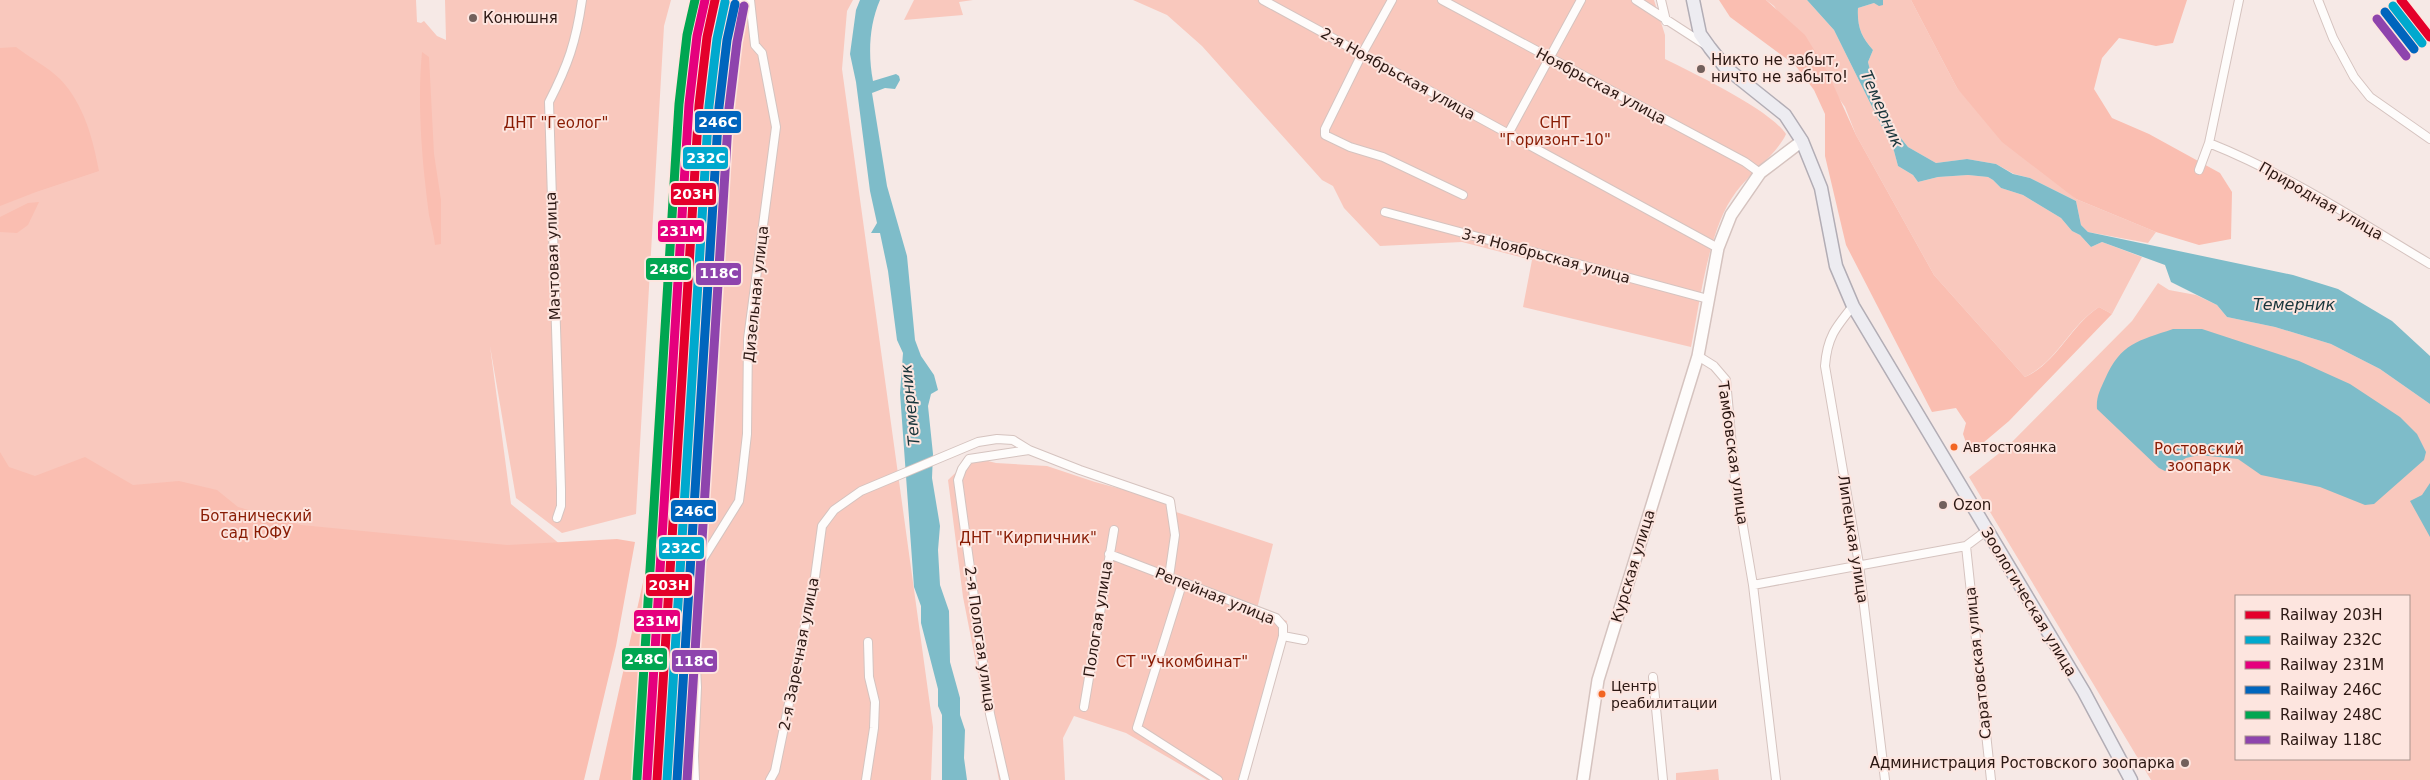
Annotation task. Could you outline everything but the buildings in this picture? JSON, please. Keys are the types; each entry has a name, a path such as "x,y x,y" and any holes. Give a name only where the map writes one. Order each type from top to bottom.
{"main road":[{"name":"Зоологическая улица","path":"1694,0 1700,34 1710,48 1726,66 1785,115 1802,141 1821,188 1836,266 1853,306 2084,692 2131,780"}],"street":[{"name":"Мачтовая улица","path":"558,518 561,506 561,489 548,102 568,64 578,30 582,0"},
{"path":"695,780 694,756 697,687 687,491 713,88 722,38 744,0"},
{"name":"Дизельная улица","path":"691,579 739,501 746,442 748,339 776,127 762,53 755,44 750,0"},
{"name":"2-я Ноябрьская улица","path":"1263,0 1718,248"},
{"path":"1392,0 1362,54 1325,129 1325,135 1332,140 1383,157 1464,195"},
{"name":"Ноябрьская улица","path":"1442,0 1745,162 1760,173"},
{"path":"1508,134 1581,0"},
{"path":"1636,0 1710,48"},
{"path":"1661,0 1666,21"},
{"path":"2199,170 2209,143 2239,0"},
{"path":"2318,0 2333,38 2354,77 2370,97 2430,139"},
{"path":"1698,356 1718,248 1731,215 1760,173 1802,141"},
{"name":"Природная улица","path":"2209,143 2244,157 2291,181 2430,264"},
{"name":"3-я Ноябрьская улица","path":"1384,212 1708,299"},
{"name":"Липецкая улица","path":"1853,306 1835,327 1826,344 1824,366 1859,564 1885,780"},
{"name":"Тамбовская улица","path":"1698,356 1714,366 1726,380 1735,479 1753,585 1776,780"},
{"name":"Курская улица","path":"1582,780 1598,680 1698,356"},
{"name":"2-я Заречная улица","path":"770,780 775,771 815,577 822,526 834,510 861,490 978,442 997,439 1013,440 1029,450"},
{"name":"2-я Пологая улица","path":"1004,780 990,714 958,480 962,469 969,459 1029,450 1170,501 1175,535 1169,577"},
{"name":"Пологая улица","path":"1084,707 1108,554 1114,530"},
{"path":"1753,585 1859,564 1966,546 1986,531"},
{"name":"Саратовская улица","path":"1966,546 1991,780"},
{"name":"Репейная улица","path":"1108,554 1169,577 1182,584 1276,618 1283,626 1283,636 1244,780"},
{"path":"1182,584 1137,728 1218,780"},
{"path":"1283,636 1304,640"},
{"path":"866,780 874,728 875,702 868,677 868,642"},
{"path":"1653,677 1663,780"}],"green space":[{"name":"Ботанический сад ЮФУ","path":"0,0 416,0 417,22 421,23 424,21 437,36 446,40 445,0 671,0 664,26 636,514 562,533 516,498 490,346 511,504 572,554 0,780"},
{"path":"729,0 853,0 847,11 842,69 933,727 931,780 682,780 682,545 699,459 696,365 714,160 717,35"},
{"path":"914,0 973,0 959,2 963,15 904,20"},
{"name":"СНТ \"Горизонт-10\"","path":"1133,0 1654,0 1665,35 1665,59 1748,103 1777,124 1786,134 1770,156 1741,185 1726,207 1718,225 1706,266 1691,347 1523,307 1532,260 1462,242 1380,246 1344,208 1333,186 1322,180 1202,46 1167,15"},
{"path":"1719,0 1766,0 1805,35 1827,71 1856,135 1934,275 2025,377 2046,363 2080,324 2099,307 2112,314 2009,421 1970,454 1963,434 1966,423 1956,408 1932,412 1846,245 1825,156 1825,114 1814,90 1795,65 1730,17"},
{"path":"1766,0 1807,0 1834,30 1894,151 1898,166 1913,175 1918,182 1938,177 1968,175 1988,177 2001,188 2023,195 2061,218 2072,231 2080,235 2091,247 2102,242 2142,257 2112,314 2099,307 2079,324 2046,362 2025,377 1934,275 1856,135 1845,107 1774,6"},
{"path":"1883,0 1911,0 1957,88 2076,199 2156,232 2148,243 2088,232 2081,225 2076,201 2030,178 2014,174 1996,164 1967,159 1936,163 1908,147 1896,132 1873,82 1868,62 1873,50 1865,40 1859,26 1858,8 1874,3 1883,5"},
{"path":"1911,0 2187,0 2173,43 2156,46 2119,38 2102,58 2094,89 2112,118 2149,134 2220,173 2232,192 2231,239 2199,245 2156,232 2076,199 2002,142 1957,88"},
{"path":"16,47 60,79 75,99 86,122 99,171 0,206 0,48"},
{"path":"422,52 429,57 434,154 441,200 441,244 435,245 429,215 421,133 420,92"},
{"path":"39,202 28,225 17,233 0,232 0,217 28,203"},
{"name":"Ростовский зоопарк","path":"2158,283 2169,290 2196,295 2217,305 2227,317 2275,327 2331,344 2380,369 2430,404 2430,780 2151,780 1969,477 2007,447 2132,321"},
{"path":"695,309 686,491 696,688 693,780 661,780 687,315 690,310"},
{"path":"674,394 672,475 663,566 663,559 646,569"},
{"path":"0,452 9,467 35,476 85,457 133,485 179,481 217,490 238,507 301,525 507,545 617,539 635,542 616,646 584,780 0,780"},
{"path":"972,457 996,463 1047,466 1095,482 1170,502 1170,510 1273,544 1257,609 1287,621 1238,780 1207,780 1126,733 1074,716 1063,738 1065,780 999,780 963,597 948,480"},
{"path":"654,553 661,556 663,566 652,780 599,780 646,569"},
{"path":"1718,769 1719,780 1676,780 1676,773"}],"water":[{"name":"Темерник","path":"860,0 880,0 870,40 870,61 873,81 896,74 900,80 895,89 885,88 872,93 887,186 907,256 915,340 921,356 934,375 938,390 931,394 928,406 933,454 932,478 940,526 938,550 940,585 949,611 950,662 960,698 960,715 965,730 964,758 967,780 942,780 942,715 938,706 938,689 921,623 921,606 914,587 900,393 903,353 897,340 888,271 880,233 871,233 877,223 870,191 856,82 850,54 856,10"},
{"name":"Темерник","path":"1807,0 1883,0 1883,5 1879,6 1874,3 1858,8 1859,26 1865,40 1873,50 1868,62 1873,82 1896,132 1908,147 1936,163 1967,159 1996,164 2013,174 2030,178 2076,201 2081,225 2088,232 2293,275 2338,289 2392,321 2430,356 2430,404 2380,369 2331,344 2275,327 2227,317 2217,305 2171,282 2165,265 2102,242 2091,247 2080,235 2072,231 2061,218 2023,195 2001,188 1988,177 1968,175 1938,177 1918,182 1913,175 1898,166 1894,151 1834,30"},
{"path":"2173,329 2202,329 2299,361 2350,384 2400,417 2417,434 2426,452 2424,460 2374,504 2365,505 2320,487 2261,475 2238,459 2199,455 2186,458 2165,471 2159,468 2097,409 2097,401 2111,367 2124,351 2140,341"},
{"path":"2430,483 2430,537 2410,501 2422,495"}],"rail line":[{"name":"248С","path":"637,779 679,104 687,35 695,0"},
{"name":"231М","path":"647,779 689,104 697,36 705,0"},
{"name":"203Н","path":"657,780 699,105 707,37 715,0"},
{"name":"203Н","path":"2401,0 2430,37"},
{"name":"232C","path":"667,780 709,106 717,39 725,2"},
{"name":"246С","path":"677,780 719,107 727,40 735,4"},
{"name":"118С","path":"687,780 729,108 737,42 744,6"},
{"name":"232C","path":"2393,6 2422,43"},
{"name":"246С","path":"2385,12 2414,49"},
{"name":"118С","path":"2377,19 2406,56"}],"place":[{"name":"Конюшня","path":"473,18"},
{"name":"Никто не забыт, ничто не забыто!","path":"1701,69"},
{"name":"Автостоянка","path":"1954,447"},
{"name":"Ozon","path":"1943,505"},
{"name":"Центр реабилитации","path":"1602,694"},
{"name":"Администрация Ростовского зоопарка","path":"2185,763"}],"park label":[{"name":"ДНТ \"Геолог\"","path":"556,123"},
{"name":"ДНТ \"Кирпичник\"","path":"1028,538"},
{"name":"СТ \"Учкомбинат\"","path":"1182,662"}]}
